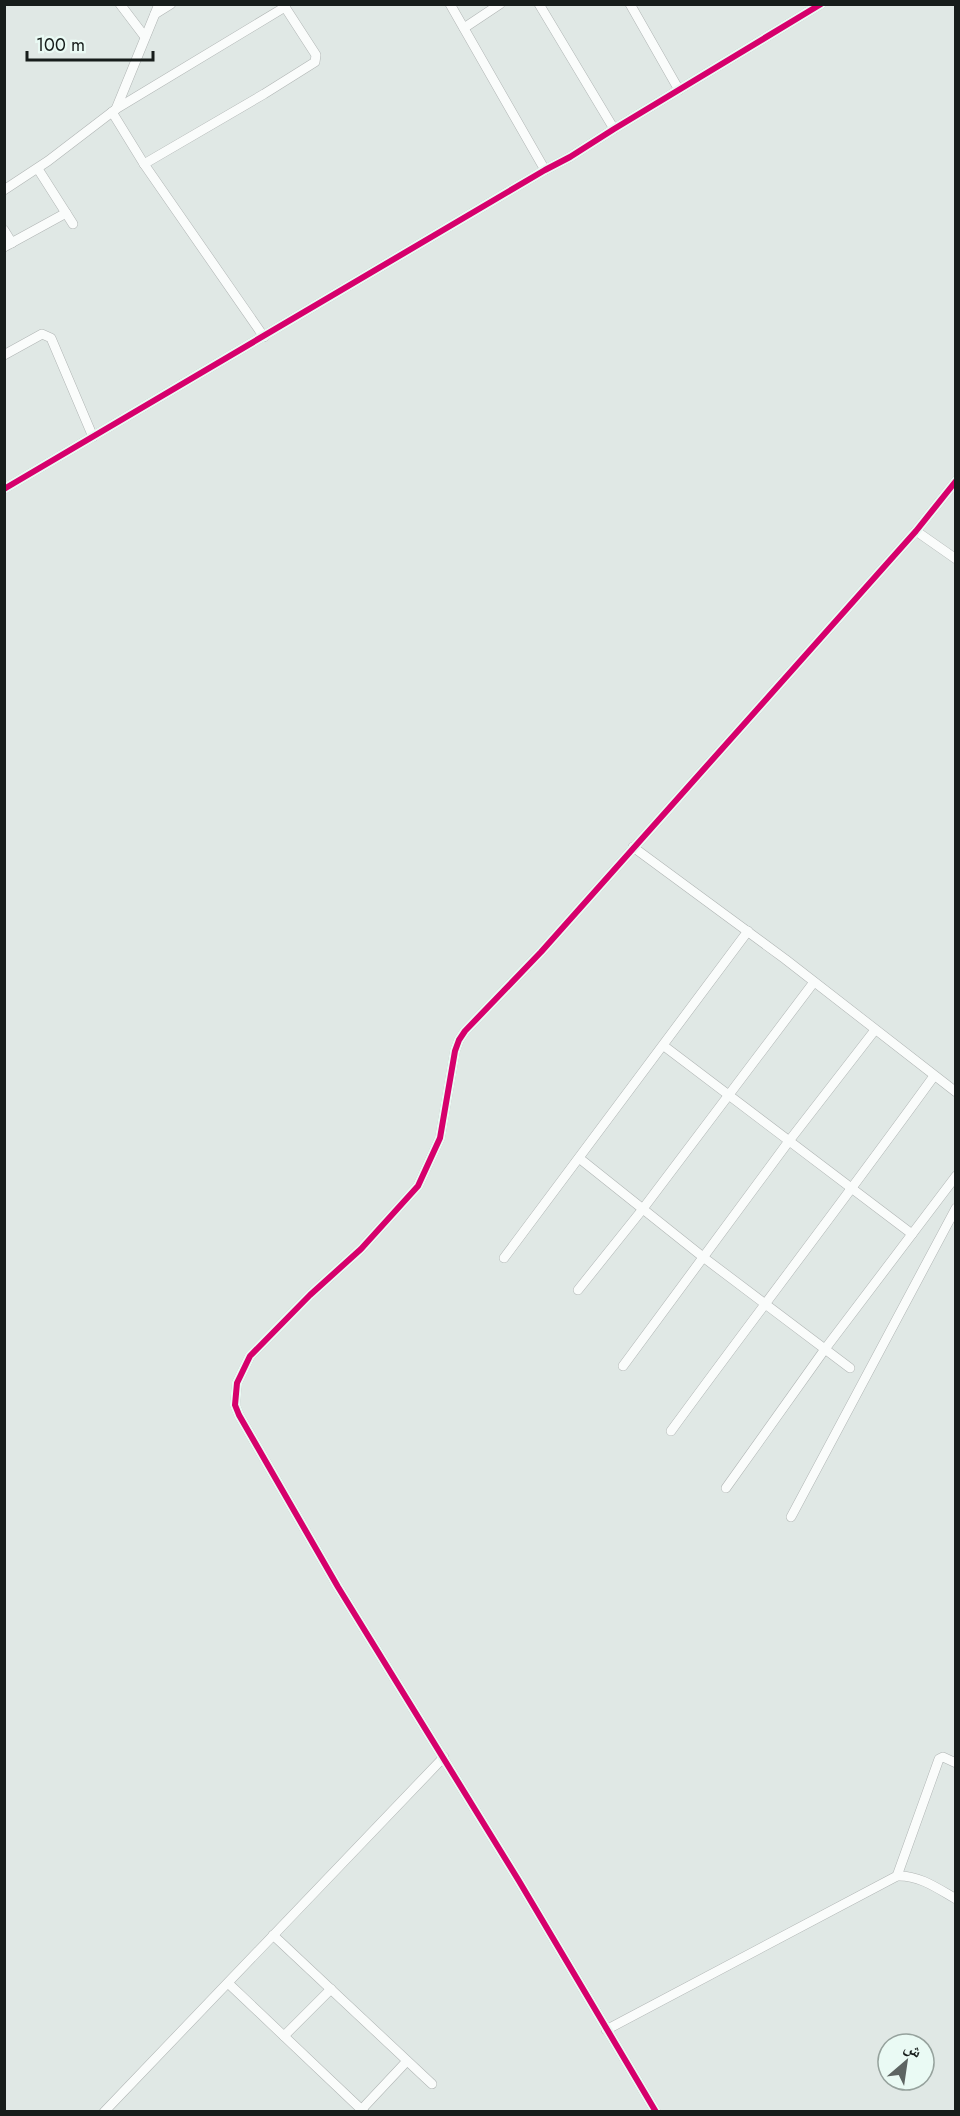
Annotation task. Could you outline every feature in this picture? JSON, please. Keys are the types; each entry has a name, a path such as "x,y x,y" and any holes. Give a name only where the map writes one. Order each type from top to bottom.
{"street":[{"path":"120,4 145,37"},
{"path":"114,111 159,4"},
{"path":"155,14 171,4"},
{"path":"450,4 545,170"},
{"path":"465,28 500,4"},
{"path":"538,4 614,129"},
{"path":"630,4 679,90"},
{"path":"4,190 38,169 114,111 284,6 316,55 315,62 144,164"},
{"path":"4,489 570,157 817,6"},
{"path":"114,111 144,164 264,337"},
{"path":"38,169 73,224"},
{"path":"4,230 8,245 66,213"},
{"path":"4,355 42,334 51,338 93,437"},
{"path":"656,2112 444,1757 338,1587 238,1415 237,1383 250,1356 310,1295 360,1249 418,1186 440,1138 459,1040 541,952 916,531 956,481"},
{"path":"916,531 956,559"},
{"path":"633,848 748,931 956,1092"},
{"path":"504,1258 748,931"},
{"path":"578,1290 814,982"},
{"path":"623,1366 789,1141 875,1030"},
{"path":"664,1046 912,1234"},
{"path":"671,1431 765,1303 853,1189 934,1076"},
{"path":"579,1158 703,1257 850,1368"},
{"path":"726,1488 825,1349 956,1176"},
{"path":"791,1517 956,1208"},
{"path":"104,2112 444,1757"},
{"path":"897,1876 939,1759 948,1758 956,1763"},
{"path":"606,2030 897,1876 909,1875 917,1878 956,1899"},
{"path":"273,1935 432,2084"},
{"path":"228,1983 363,2110 407,2061"},
{"path":"284,2036 331,1989"}],"cycle path":[{"path":"4,489 570,157 821,4"},
{"path":"656,2112 519,1881 338,1587 239,1415 235,1405 237,1383 250,1356 310,1295 361,1249 418,1186 440,1138 455,1051 465,1031 541,952 916,531 956,481"}]}
